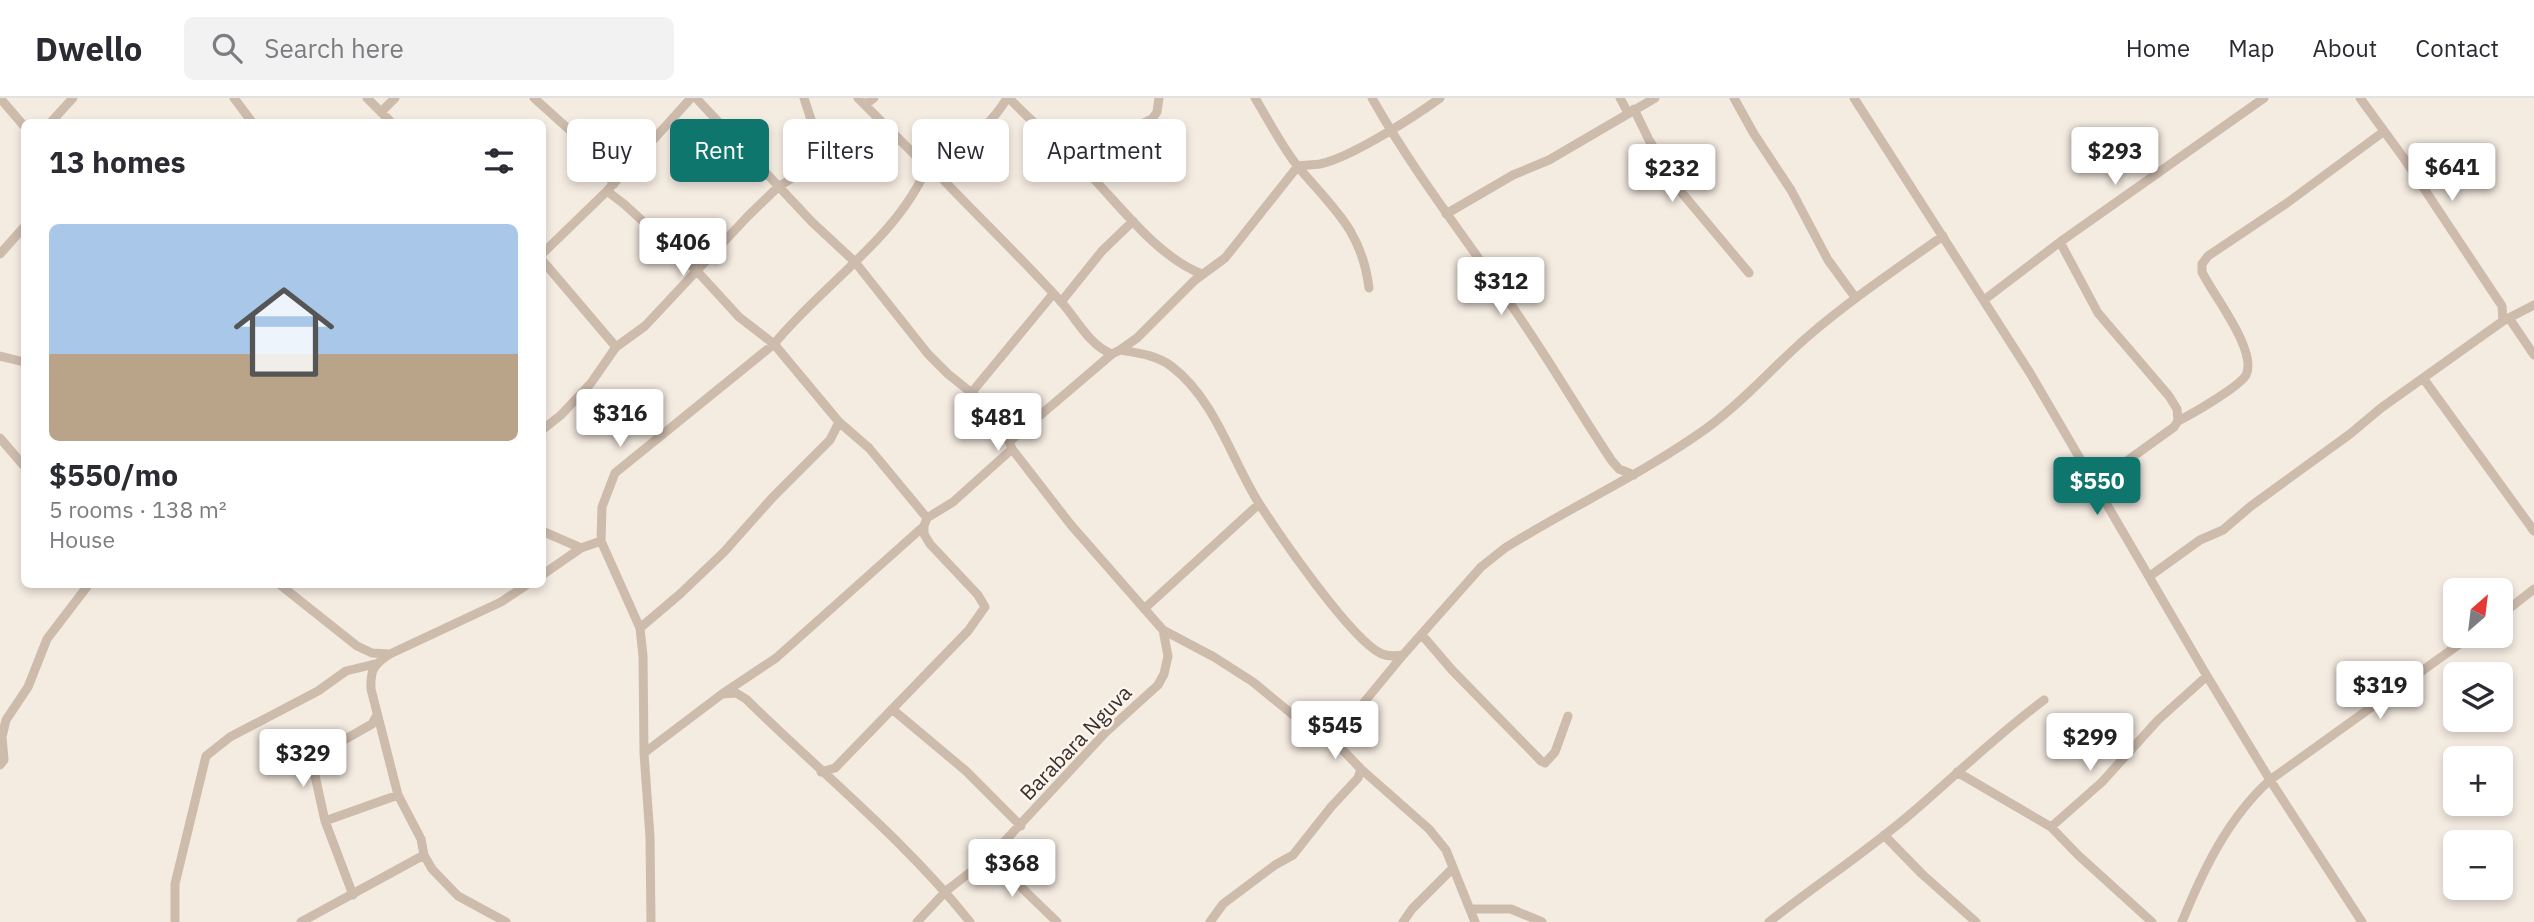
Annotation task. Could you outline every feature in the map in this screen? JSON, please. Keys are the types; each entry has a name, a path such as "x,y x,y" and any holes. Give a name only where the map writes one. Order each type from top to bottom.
{"street":[{"path":"0,98 21,122"},
{"path":"54,119 73,98"},
{"path":"234,98 250,119"},
{"path":"367,98 388,119"},
{"path":"381,112 395,98"},
{"path":"534,98 574,134 624,204 696,270 739,317 774,344 839,422 869,448 926,522 924,534 930,544 978,595 985,607 968,631 835,768 821,772"},
{"path":"546,250 694,98 778,187 855,261 928,354 994,411 1011,445 1071,524 1163,630 1234,669 1309,727 1333,740 1429,830 1446,849 1475,922"},
{"path":"546,427 591,383 616,347 645,326 778,187 808,164 815,151 817,138 804,98"},
{"path":"874,98 861,102 912,152"},
{"path":"992,119 1008,98 1030,119"},
{"path":"1152,119 1157,112 1159,98"},
{"path":"1255,98 1298,166 1325,195 1356,239 1369,288"},
{"path":"1372,98 1446,214 1528,329 1619,469 1623,481"},
{"path":"644,753 722,694 776,658 926,522 953,502 1011,445 1116,352 1137,338 1202,274 1225,258 1298,166 1322,163 1352,151 1416,115 1440,98"},
{"path":"1620,98 1631,111 1682,193 1749,273"},
{"path":"1446,214 1503,180 1549,160 1655,98"},
{"path":"1734,98 1791,190 1828,260 1855,297"},
{"path":"1854,98 2030,373 2207,676 2270,780 2362,922"},
{"path":"1984,300 2060,242 2264,98"},
{"path":"2360,98 2403,156 2502,306 2506,320 2534,355"},
{"path":"2102,496 2109,476 2174,427 2178,421 2245,376 2248,366 2244,345 2202,272 2208,256 2287,203 2383,132"},
{"path":"651,922 650,837 640,628 601,541 602,507 615,473 774,344 793,320 855,261 904,208 921,182"},
{"path":"943,182 1061,302 1096,345 1116,352 1138,353 1163,361 1182,376 1211,412 1259,504 1350,627 1380,653 1403,655"},
{"path":"1096,182 1164,251 1202,274"},
{"path":"1061,302 1102,251 1133,221"},
{"path":"0,254 21,230"},
{"path":"0,233 8,243"},
{"path":"1333,740 1481,567 1505,548 1680,447 1752,392 1804,340 1855,297 1943,236"},
{"path":"2060,242 2098,313 2169,396 2176,409 2178,421"},
{"path":"546,265 616,347"},
{"path":"972,392 1053,294"},
{"path":"2150,576 2200,540 2223,530 2251,506 2423,378 2506,320 2534,305"},
{"path":"0,356 21,361"},
{"path":"2423,378 2534,531"},
{"path":"640,628 724,552 773,497 830,440 839,422"},
{"path":"0,438 21,462"},
{"path":"1619,469 1634,475"},
{"path":"2088,475 2109,476"},
{"path":"1144,609 1259,504"},
{"path":"546,533 581,548"},
{"path":"546,572 581,548 601,541"},
{"path":"0,765 4,760 2,737 6,720 28,687 47,639 86,588"},
{"path":"284,588 357,646 372,653 390,654"},
{"path":"174,922 175,884 206,756 230,737 318,691 346,671 375,664 390,654 501,602 522,588"},
{"path":"2513,606 2534,590"},
{"name":"Barabara Nguva","path":"917,922 946,891 990,857 1105,733 1158,685 1168,656 1163,630"},
{"path":"1422,635 1452,670 1541,761 1545,763 1555,752 1568,716"},
{"path":"357,646 364,666"},
{"path":"2182,922 2224,835 2238,813 2270,780 2454,648"},
{"path":"375,664 370,675 377,715 398,795 421,839 424,855 432,869 458,896 506,922"},
{"path":"2051,827 2102,782 2158,720 2207,676"},
{"path":"722,694 736,693 746,699 921,863 970,922"},
{"path":"1769,922 1884,835 2044,700"},
{"path":"892,709 966,771 1021,826"},
{"path":"353,895 325,821 312,762 314,757 372,724 377,715"},
{"path":"832,782 835,768"},
{"path":"1210,922 1223,904 1275,865 1293,855 1358,778 1361,769"},
{"path":"1957,772 2051,827 2152,922"},
{"path":"325,821 398,795"},
{"path":"1884,835 1922,874 1976,922"},
{"path":"301,922 424,855"},
{"path":"990,857 1057,922"},
{"path":"1403,922 1453,867"},
{"path":"1470,909 1511,909 1542,922"}]}
